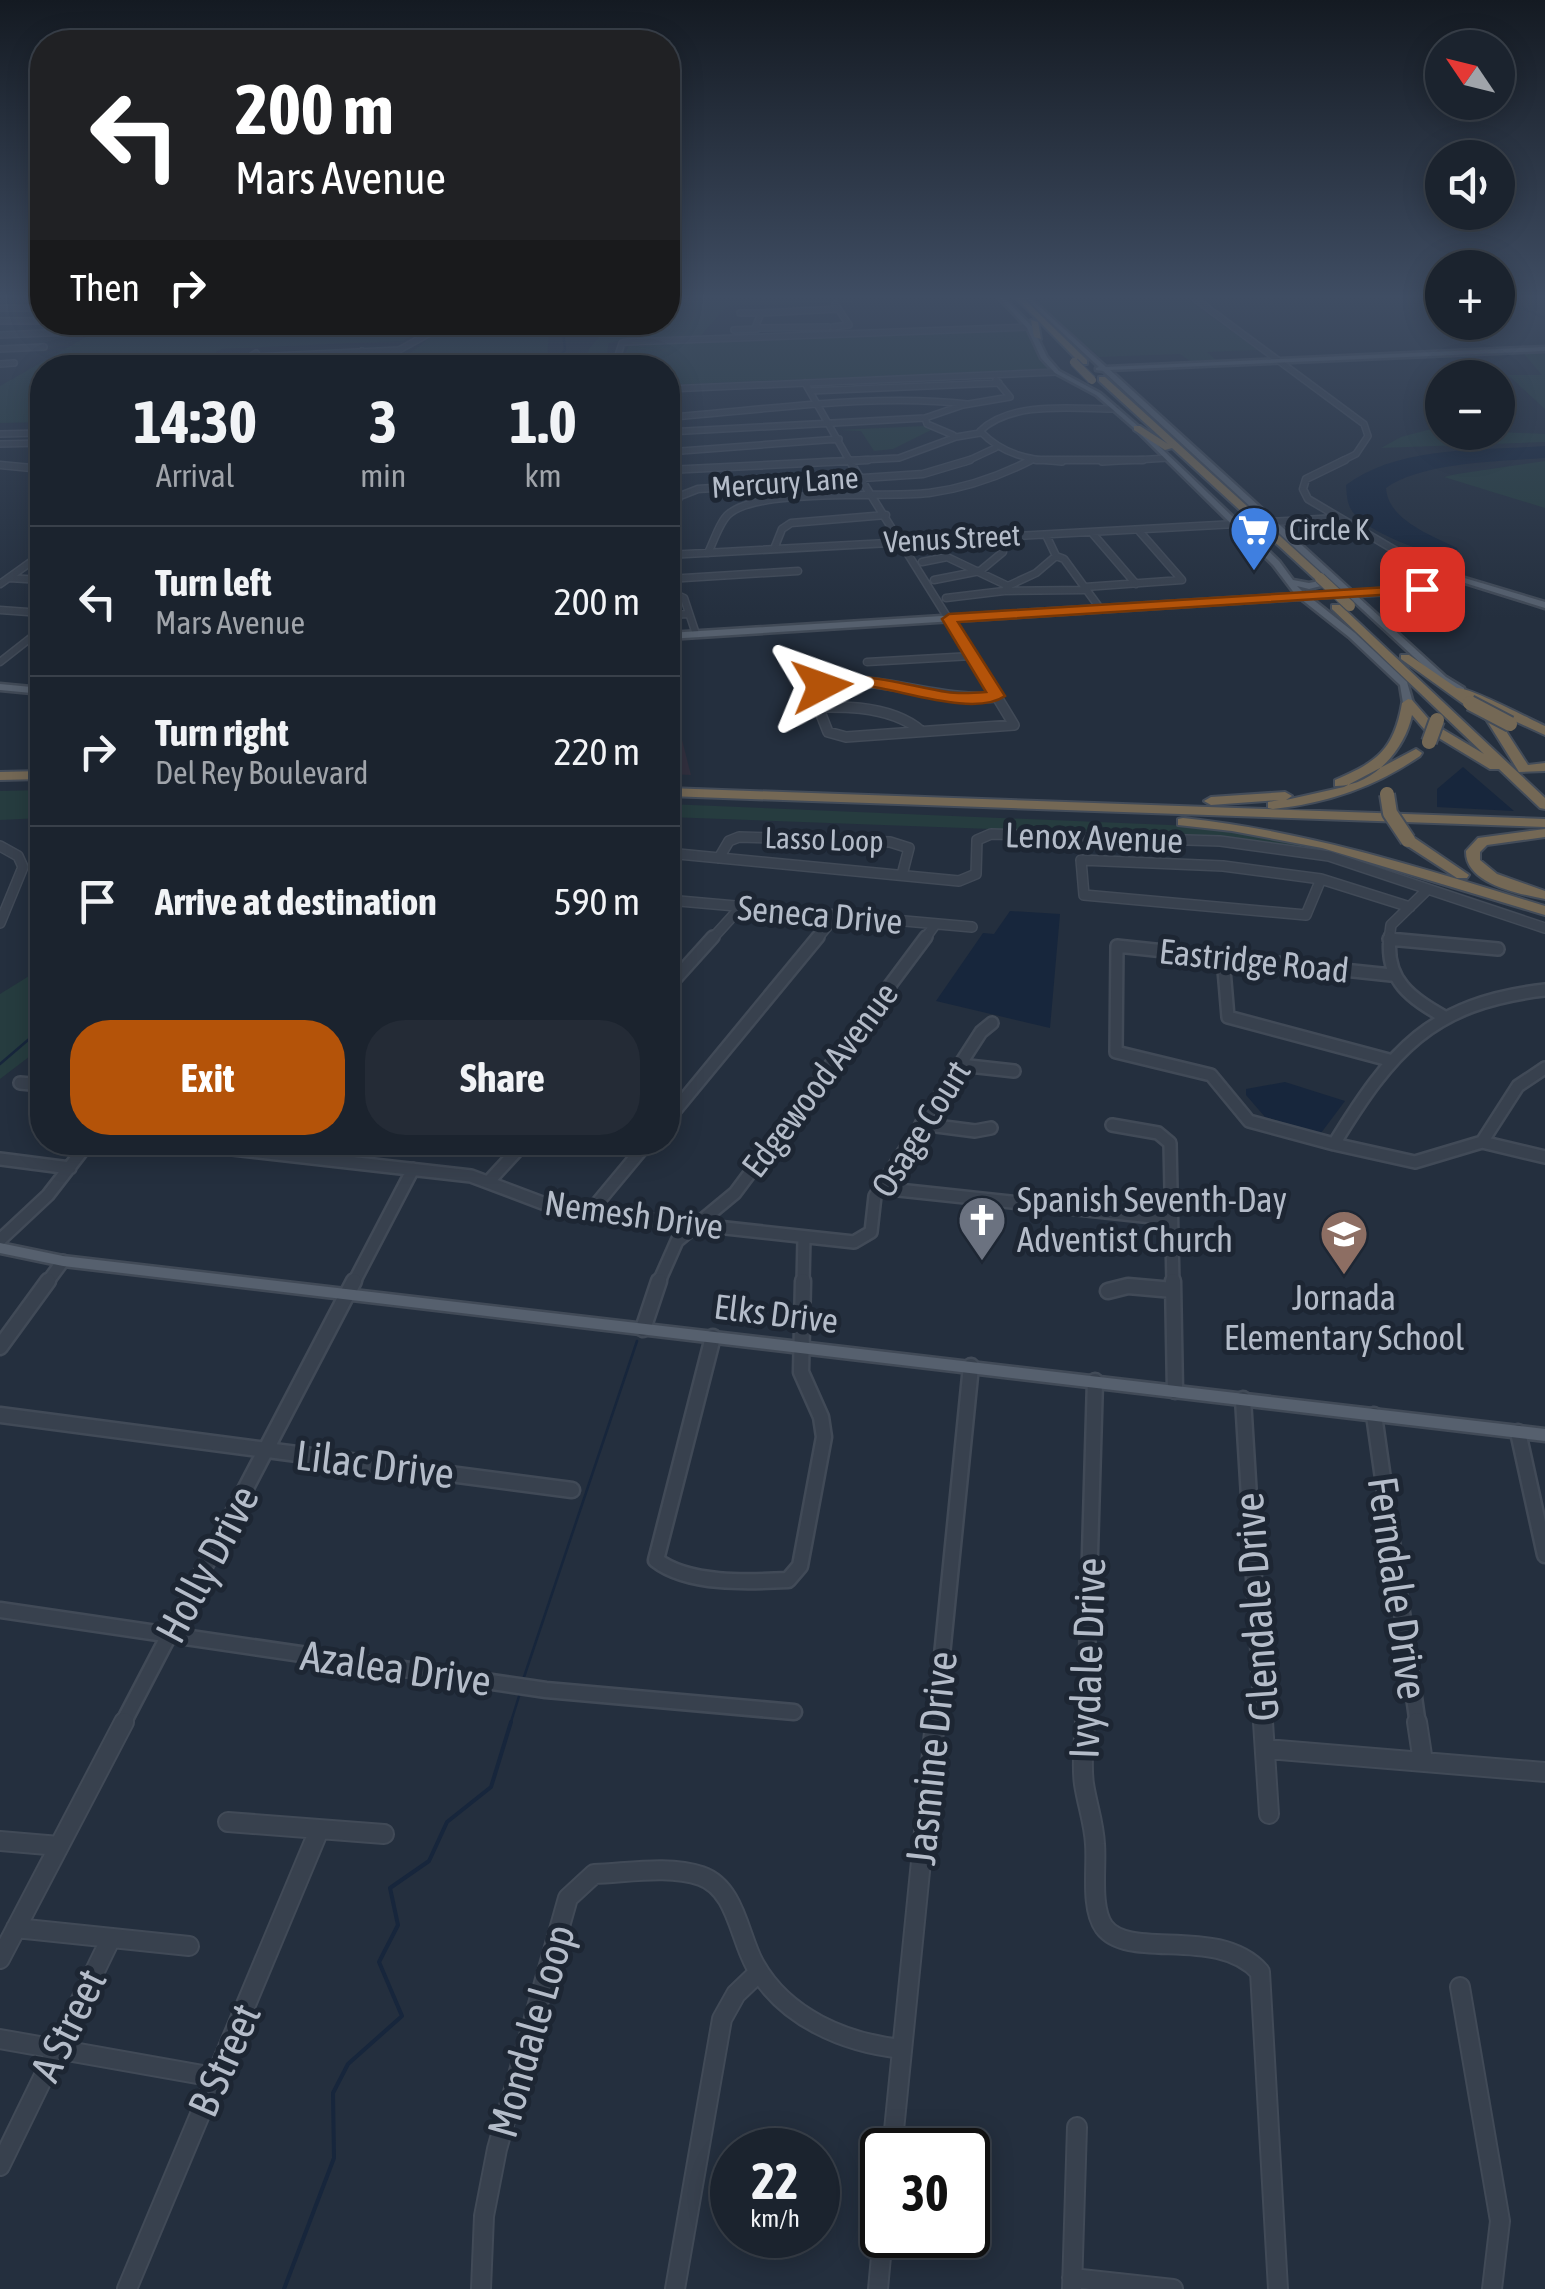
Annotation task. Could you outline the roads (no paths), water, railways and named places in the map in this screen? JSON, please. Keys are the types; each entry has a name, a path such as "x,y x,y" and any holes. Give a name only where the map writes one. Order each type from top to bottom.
{"highway":[{"path":"1127,405 1168,453"},
{"path":"1134,405 1348,600 1545,805"},
{"path":"1140,405 1151,420"},
{"path":"1137,428 1306,578 1348,600 1426,691 1523,778"},
{"path":"1405,657 1470,703 1510,724 1545,734"},
{"path":"1461,690 1545,734"},
{"path":"1461,690 1484,706 1523,778"},
{"path":"970,803 1262,805 1320,798 1378,779 1429,742 1436,720 1426,691"},
{"path":"1408,702 1428,726 1545,788"},
{"path":"1143,804 1270,798 1344,782 1398,744 1404,734 1408,702"},
{"path":"1416,753 1392,780 1386,794 1390,813 1408,840 1476,881 1545,899"},
{"path":"1523,778 1545,767"},
{"path":"0,776 30,775"},
{"path":"0,787 30,786"},
{"path":"680,792 1545,824"},
{"path":"680,800 1545,832"},
{"path":"1107,816 1283,833 1364,852 1545,911"},
{"path":"1545,832 1483,841 1476,846 1473,856 1480,870 1494,880 1545,899"}],"main road":[{"path":"1110,405 1137,428"},
{"path":"1144,405 1334,580 1348,600 1461,690"},
{"path":"1168,453 1276,563 1288,582 1314,608 1352,635 1404,684 1408,702"},
{"path":"1288,582 1309,586 1334,580"},
{"path":"1462,580 1525,602"},
{"path":"1314,608 1325,601 1462,580 1545,607"},
{"path":"1414,588 1469,590 1545,607"},
{"path":"695,632 1300,594 1348,600"},
{"path":"708,634 754,627"},
{"path":"680,634 783,627"},
{"path":"0,686 30,688"},
{"name":"Elks Drive","path":"0,1248 62,1260 1545,1436"}],"street":[{"path":"680,419 848,405"},
{"path":"680,431 926,418 965,405"},
{"path":"1341,405 1367,430 1366,443 1356,454 1316,471 1304,482 1308,500 1416,562 1462,580"},
{"path":"819,406 838,439 886,515 997,696 1014,725 836,736 828,732 813,696 816,690 845,681 868,681 951,698 997,696"},
{"path":"980,432 986,422 1006,415 1116,409"},
{"path":"926,418 929,425 953,435"},
{"path":"980,432 995,448 1032,459 1084,462 1168,453"},
{"path":"680,469 909,456 953,435 980,432"},
{"path":"0,434 30,433"},
{"path":"680,451 838,439"},
{"path":"0,444 30,443"},
{"name":"Mercury Lane","path":"680,497 687,491 940,471 995,448"},
{"path":"708,553 728,512 736,506 975,486 1008,474 1032,459"},
{"path":"0,466 30,468"},
{"path":"774,549 782,528 795,522 886,515"},
{"path":"1271,522 1336,518"},
{"name":"Venus Street","path":"680,554 1236,524"},
{"path":"946,598 1006,588 1084,588 1182,579 1140,532"},
{"path":"1093,534 1136,584"},
{"path":"1047,537 1056,556 1064,559 1099,608"},
{"path":"934,580 978,572 998,559 1004,550 1002,541"},
{"path":"946,543 947,556"},
{"path":"744,551 749,562"},
{"path":"922,562 947,556 1006,588"},
{"path":"1006,588 1036,573 1056,556"},
{"path":"0,584 30,563"},
{"path":"680,577 798,571"},
{"path":"9,578 30,579"},
{"path":"680,596 695,632"},
{"path":"0,610 30,612"},
{"path":"680,614 689,614"},
{"path":"0,662 30,638"},
{"path":"868,662 972,656"},
{"path":"792,708 841,706 906,721 921,732"},
{"name":"Lenox Avenue","path":"680,854 970,880 976,874 977,840 982,836 1220,841 1329,856 1545,928"},
{"name":"Lasso Loop","path":"719,858 729,841 739,838 895,842 909,848 902,875"},
{"path":"0,846 18,856 23,867 0,923"},
{"path":"1321,879 1306,915 1084,895 1081,860 1223,866 1321,879 1410,908"},
{"path":"1428,889 1391,925 1391,975 1404,994 1446,1018"},
{"name":"Seneca Drive","path":"680,901 972,927"},
{"path":"680,974 740,908"},
{"path":"680,1105 836,917"},
{"name":"Edgewood Avenue","path":"643,1328 668,1254 694,1225 732,1198 934,926"},
{"path":"1389,939 1498,949"},
{"path":"1118,946 1116,1052 1210,1075 1250,1121 1416,1162 1482,1142 1545,1157"},
{"name":"Eastridge Road","path":"1118,946 1391,975"},
{"path":"1223,958 1228,1016 1389,1060"},
{"path":"1334,1144 1389,1060 1446,1018 1487,1000 1545,990"},
{"name":"Osage Court","path":"804,1237 850,1242 864,1238 872,1229 872,1204 880,1188 992,1022"},
{"path":"960,1065 1014,1071"},
{"path":"1482,1142 1518,1086 1545,1068"},
{"path":"20,1083 30,1084"},
{"path":"922,1124 970,1130 991,1128"},
{"path":"1112,1125 1158,1133 1168,1140 1175,1391"},
{"path":"0,1240 48,1195 80,1155"},
{"name":"Nemesh Drive","path":"283,1155 490,1180 538,1204 590,1213 804,1237"},
{"path":"490,1180 513,1155"},
{"path":"590,1213 637,1155"},
{"path":"0,1159 70,1168"},
{"name":"Holly Drive","path":"0,1959 413,1170"},
{"path":"880,1188 1172,1219"},
{"path":"713,1336 656,1556 660,1567 679,1574 776,1581 792,1578 798,1570 824,1431 802,1378 804,1237"},
{"path":"0,1347 62,1260"},
{"path":"1108,1291 1128,1286 1173,1290"},
{"name":"Jasmine Drive","path":"894,2128 970,1366"},
{"name":"Ivydale Drive","path":"1094,1381 1083,1780 1095,1840 1098,1912 1104,1935 1258,1956 1263,1984 1278,2289"},
{"name":"Glendale Drive","path":"1243,1399 1270,1814"},
{"name":"Lilac Drive","path":"0,1415 572,1490"},
{"name":"Ferndale Drive","path":"1374,1415 1423,1762"},
{"path":"1518,1432 1545,1555"},
{"name":"Azalea Drive","path":"0,1610 546,1690 794,1712"},
{"path":"1266,1750 1545,1772"},
{"path":"228,1822 384,1834"},
{"name":"B Street","path":"127,2289 214,2077 256,1989 319,1830"},
{"path":"0,1840 60,1846"},
{"name":"Mondale Loop","path":"480,2289 484,2216 497,2149 568,1898 594,1874 703,1876 724,1892 743,1945 759,1972 812,2020 857,2042 902,2048"},
{"path":"16,1928 189,1946"},
{"name":"A Street","path":"0,2166 111,1938"},
{"path":"675,2289 722,2020 736,1994 759,1972"},
{"path":"1460,1987 1500,2221 1492,2289"},
{"path":"0,2040 214,2077"},
{"path":"1078,2127 1072,2284 1173,2289"},
{"path":"878,2289 881,2258"}],"water":[{"path":"1545,446 1545,458 1440,468 1401,479 1386,488 1402,518 1457,548 1459,554 1436,554 1388,536 1362,522 1349,505 1346,485 1391,463 1442,452"},
{"path":"1463,767 1514,811 1437,807 1437,789"},
{"path":"1010,911 1060,914 1050,1028 936,1001 983,933 994,934"},
{"path":"1285,1082 1345,1101 1321,1133 1265,1117 1246,1095 1246,1089"}],"waterway":[{"path":"0,1064 30,1038"},
{"path":"523,1680 637,1341"},
{"path":"510,1725 520,1693"},
{"path":"284,2289 334,2158 333,2093 348,2064 402,2016 379,1962 398,1925 390,1888 429,1861 447,1822 491,1787 511,1722"}],"place":[{"name":"Circle K","path":"1254,572"},
{"name":"Spanish Seventh-Day Adventist Church","path":"982,1262"},
{"name":"Jornada Elementary School","path":"1344,1276"}]}
